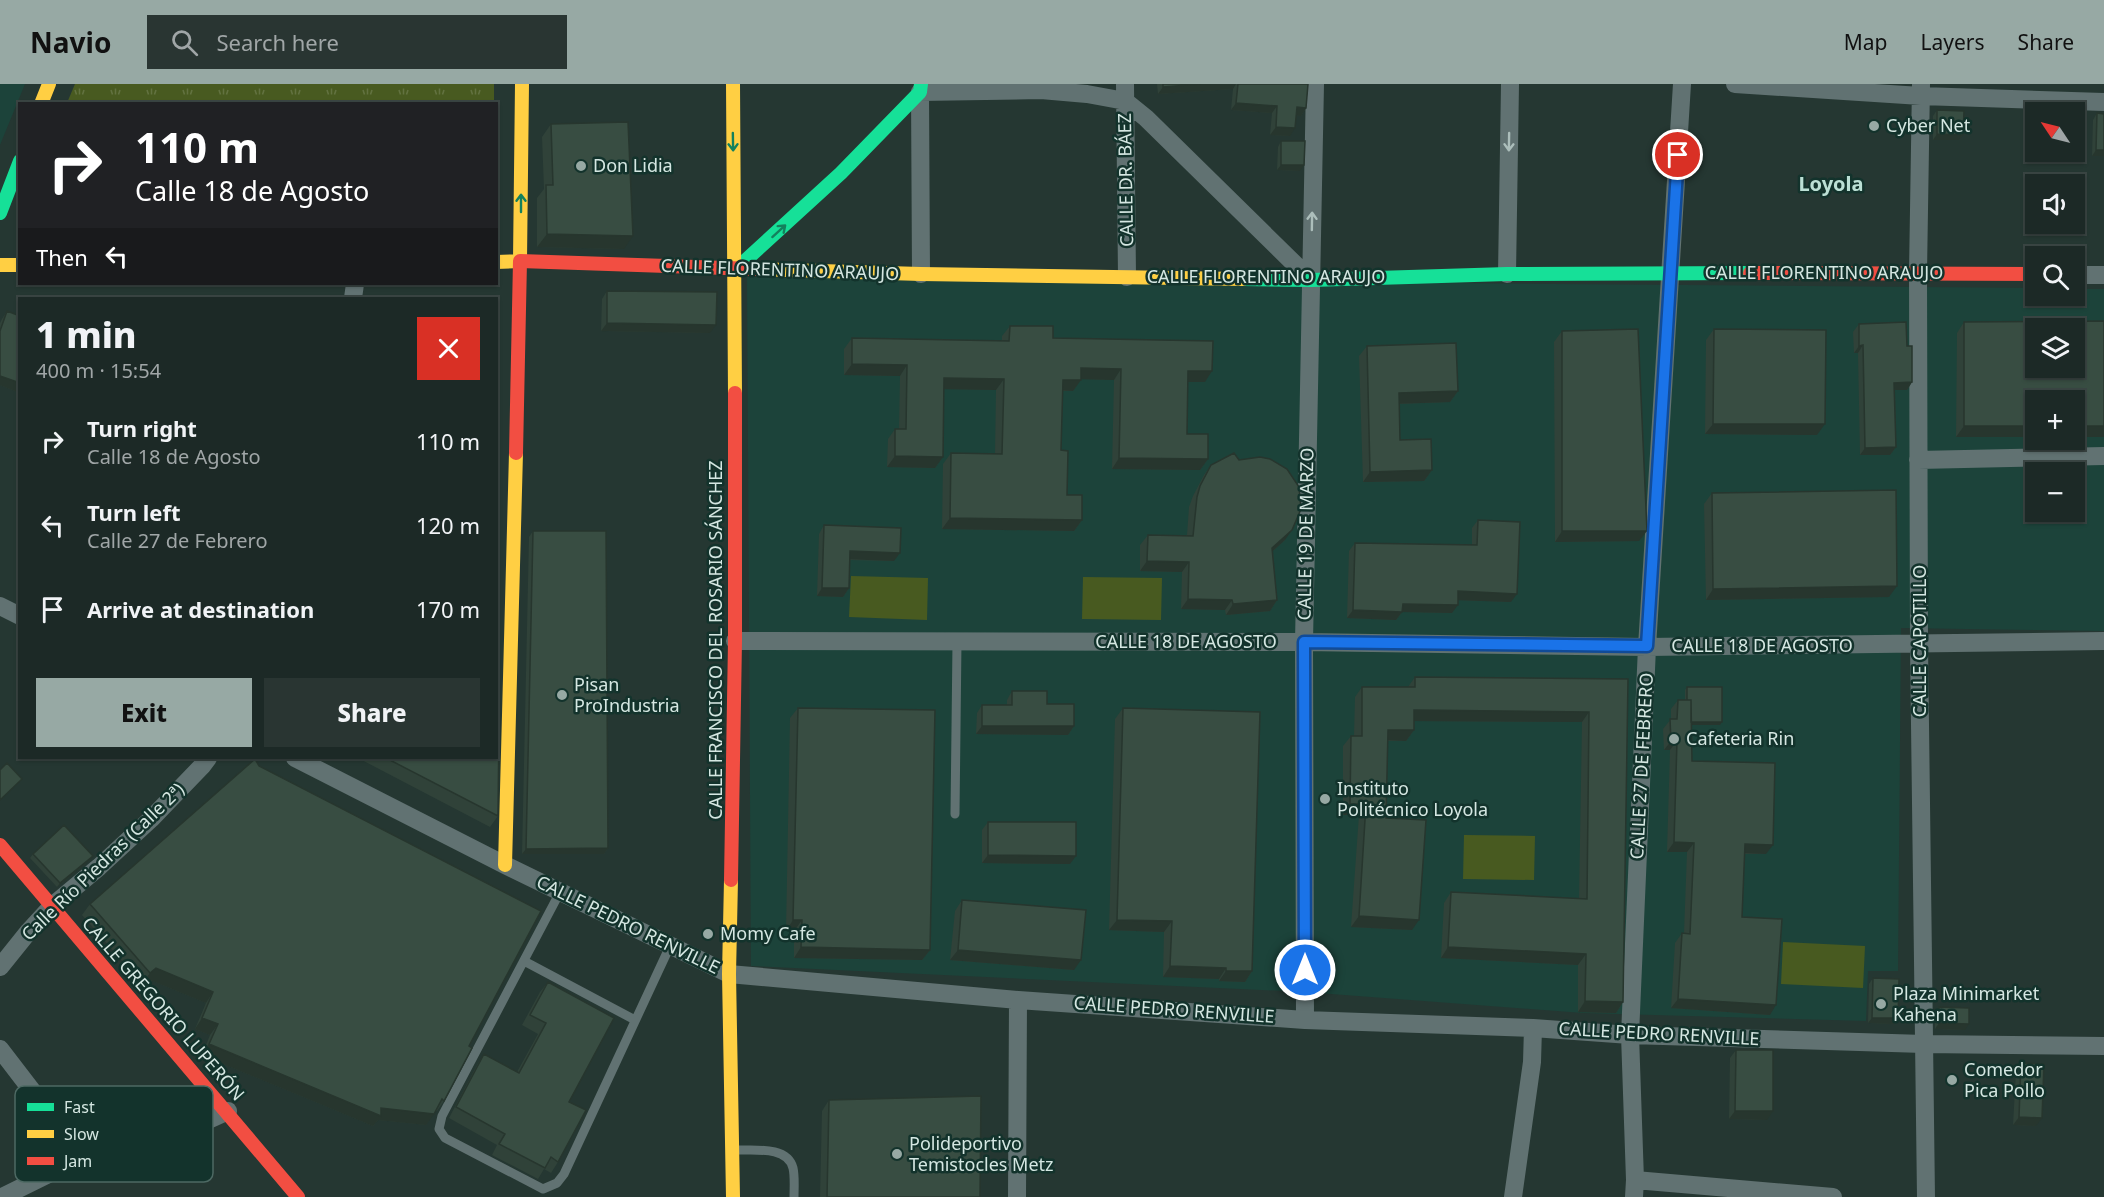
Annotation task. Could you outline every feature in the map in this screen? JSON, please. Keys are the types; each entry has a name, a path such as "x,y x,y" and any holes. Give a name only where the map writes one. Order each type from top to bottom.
{"street":[{"path":"42,102 49,84"},
{"path":"505,866 520,261 522,84"},
{"name":"CALLE FRANCISCO DEL ROSARIO SÁNCHEZ","path":"733,84 735,641 729,974 733,1197"},
{"name":"CALLE 19 DE MARZO","path":"1305,1020 1304,642 1315,84"},
{"path":"1507,274 1510,84"},
{"name":"CALLE 27 DE FEBRERO","path":"1635,1189 1630,1035 1647,646 1682,84"},
{"path":"1735,84 1921,90 2104,102"},
{"path":"735,270 841,172 921,88 1041,90 1087,94 1125,92 1146,118 1311,279"},
{"path":"921,88 921,274"},
{"name":"CALLE CAPOTILLO","path":"1921,90 1918,460 1926,1197"},
{"name":"CALLE DR. BÁEZ","path":"1125,92 1127,277"},
{"path":"0,213 18,166"},
{"name":"CALLE FLORENTINO ARAUJO","path":"498,262 921,274 1311,279 1507,274 2025,274"},
{"path":"0,265 18,265"},
{"path":"2085,275 2104,275"},
{"path":"1918,460 2104,456"},
{"path":"0,606 18,615"},
{"name":"CALLE 18 DE AGOSTO","path":"735,641 1304,642 1647,646 2104,642"},
{"name":"Calle Río Piedras (Calle 2ª)","path":"0,968 51,907 151,819 207,759"},
{"name":"CALLE PEDRO RENVILLE","path":"297,759 505,866 729,974 1018,1000 1305,1020 1533,1028 1630,1035 1924,1044 2104,1046"},
{"name":"CALLE GREGORIO LUPERÓN","path":"0,844 51,907 206,1086"},
{"path":"1017,1197 1018,1000"},
{"path":"1513,1197 1532,1062 1533,1028"},
{"path":"0,1049 28,1086"},
{"name":"CALLE GREGORIO LUPERÓN","path":"213,1094 292,1195"},
{"path":"213,1118 228,1111"},
{"path":"2,1197 32,1182"},
{"path":"1635,1189 1833,1197"}],"lane":[{"path":"955,814 957,642"},
{"path":"560,892 442,1116 440,1129 445,1138 543,1190 557,1183 564,1174 670,946"},
{"path":"535,915 545,920"},
{"path":"524,961 635,1020"},
{"path":"732,1150 778,1152 789,1159 793,1168 794,1197"}],"shaded area":[{"path":"0,84 25,84 0,145"},
{"name":"Instituto Politécnico Loyola","path":"747,277 2025,288 2025,306 2085,306 2085,289 2104,289 2104,631 1901,628 1898,971 1868,971 1866,1021 1583,1013 1305,992 751,966"}],"green space":[{"path":"75,84 494,84 494,102 67,102"},
{"path":"851,576 928,578 927,620 849,617"},
{"path":"1083,577 1162,578 1161,620 1082,619"},
{"path":"1464,835 1535,836 1534,880 1463,879"},
{"path":"1783,942 1865,946 1863,988 1781,984"}],"building":[{"path":"1163,84 1200,84 1163,87"},
{"path":"1238,84 1308,84 1306,108 1297,107 1295,128 1276,127 1277,106 1236,103"},
{"path":"1937,110 1964,111 1963,135 1937,134"},
{"path":"2097,113 2104,114 2104,150 2096,150"},
{"path":"628,122 633,236 547,234 546,185 553,185 551,124"},
{"path":"1281,141 1305,141 1304,165 1281,165"},
{"path":"607,291 717,292 716,325 607,323"},
{"path":"7,311 18,315 18,382 0,376 0,331"},
{"path":"2085,321 2104,321 2104,426 2085,426 2085,390 2025,390 2025,426 1964,426 1964,322 2025,322 2025,378 2085,378"},
{"path":"1906,322 1907,346 1912,346 1912,382 1894,383 1896,447 1865,448 1863,345 1859,346 1859,324"},
{"path":"1010,326 1053,326 1053,338 1213,341 1212,371 1188,371 1187,434 1208,434 1208,459 1119,458 1121,369 1081,368 1081,380 1063,380 1061,450 1068,451 1067,495 1082,495 1082,520 950,518 951,453 1002,454 1004,379 944,378 943,457 895,456 895,429 906,429 907,365 852,364 852,338 1009,341"},
{"path":"1638,329 1647,531 1562,531 1562,331"},
{"path":"1714,329 1826,330 1825,424 1713,424"},
{"path":"1456,343 1458,391 1399,393 1400,440 1431,439 1432,470 1370,472 1367,346"},
{"path":"1234,453 1239,460 1260,457 1270,459 1287,469 1299,487 1301,509 1292,530 1272,548 1277,600 1233,604 1232,600 1188,599 1189,562 1147,561 1148,535 1193,536 1200,486 1211,465"},
{"path":"1896,490 1897,586 1713,589 1712,493"},
{"path":"1478,520 1520,522 1517,594 1458,591 1458,605 1403,604 1402,612 1353,610 1355,543 1477,545"},
{"path":"824,525 901,528 900,553 850,551 849,588 822,588"},
{"name":"Pisan ProIndustria","path":"533,531 606,531 608,848 526,849"},
{"path":"1415,677 1628,679 1623,1002 1585,1001 1586,954 1448,947 1451,892 1587,899 1589,712 1414,710 1414,730 1388,730 1386,818 1426,820 1419,920 1359,916 1366,804 1350,804 1351,736 1362,736 1362,687 1415,687"},
{"path":"1687,687 1722,687 1722,722 1691,722 1691,700 1687,700"},
{"path":"1012,691 1047,691 1047,704 1074,704 1074,726 982,726 982,705 1012,705"},
{"path":"1678,700 1691,700 1692,761 1775,763 1773,845 1745,844 1742,917 1782,919 1776,1005 1678,999 1682,933 1690,934 1694,843 1674,842 1677,741 1671,741 1670,719 1677,719"},
{"path":"798,708 935,710 930,950 801,947 802,920 793,920"},
{"path":"1123,708 1260,712 1252,971 1170,966 1172,921 1117,920"},
{"path":"498,725 499,726 498,816 388,759 498,759"},
{"path":"255,759 259,766 541,911 469,1046 472,1048 444,1101 442,1099 434,1114 381,1108 381,1116 209,1044 218,1024 202,1018 213,992 156,968 150,973 90,904"},
{"path":"7,763 22,779 0,800 0,770"},
{"path":"988,822 1076,822 1076,856 988,855"},
{"path":"64,825 93,856 60,883 33,854"},
{"path":"962,900 1086,910 1081,960 958,950"},
{"name":"Plaza Minimarket Kahena","path":"1873,978 1899,979 1898,1018 1872,1018"},
{"path":"548,982 614,1018 569,1102 586,1110 558,1162 551,1157 545,1168 499,1144 505,1134 456,1107 484,1054 519,1073 546,1023 530,1015"},
{"path":"1939,1007 1969,1008 1969,1024 1939,1023"},
{"path":"1736,1050 1773,1050 1773,1111 1735,1111"},
{"path":"2021,1063 2044,1064 2042,1118 2019,1117"},
{"name":"Polideportivo Temistocles Metz","path":"981,1096 980,1197 827,1197 829,1100"}],"traffic: fast":[{"path":"735,270 841,173 920,92 921,84"},
{"path":"0,213 18,166"},
{"path":"1243,279 1311,280 1507,274 1750,273"}],"traffic: slow":[{"path":"42,102 49,84"},
{"path":"498,262 520,261 522,84"},
{"path":"733,84 735,393"},
{"path":"0,265 18,265"},
{"path":"755,269 1243,279"},
{"path":"505,865 516,453"},
{"path":"731,880 729,974 733,1197"}],"traffic: jam":[{"path":"516,453 520,261 755,269"},
{"path":"1750,273 2025,274"},
{"path":"731,880 735,641 735,393"},
{"path":"0,845 204,1086"},
{"path":"213,1097 298,1197"}],"place":[{"name":"Cyber Net","path":"1874,126"},
{"name":"Don Lidia","path":"581,166"},
{"name":"Pisan ProIndustria","path":"562,695"},
{"name":"Cafeteria Rin","path":"1674,739"},
{"name":"Instituto Politécnico Loyola","path":"1325,799"},
{"name":"Momy Cafe","path":"708,934"},
{"name":"Plaza Minimarket Kahena","path":"1881,1004"},
{"name":"Comedor Pica Pollo","path":"1952,1080"},
{"name":"Polideportivo Temistocles Metz","path":"897,1154"}],"district":[{"name":"Loyola","path":"1831,184"}],"route":[{"path":"1305,970 1304,642 1647,646 1678,155"}]}
